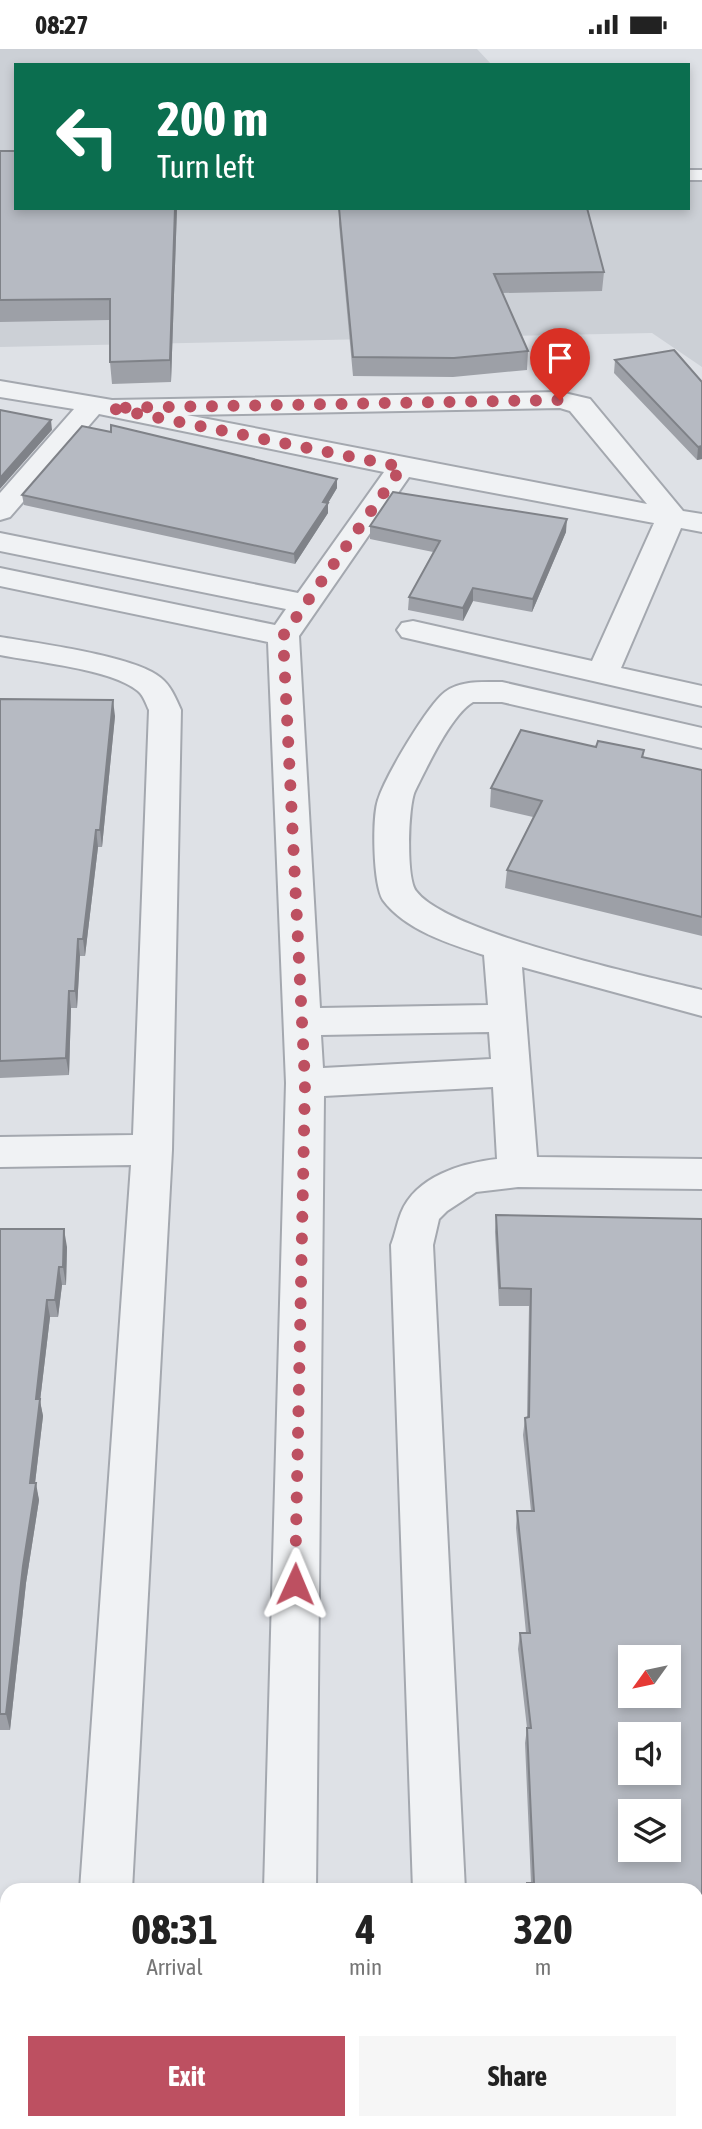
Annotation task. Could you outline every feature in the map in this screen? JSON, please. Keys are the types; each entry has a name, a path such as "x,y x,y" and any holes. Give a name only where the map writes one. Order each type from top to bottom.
{"street":[{"path":"0,389 101,406 402,467 702,523"},
{"path":"0,511 101,406 570,401 587,412 672,516"},
{"path":"290,1883 305,1083 283,636 402,467"},
{"path":"601,674 672,516"},
{"path":"0,542 305,604"},
{"path":"0,577 283,636"},
{"path":"414,630 702,696"},
{"path":"0,646 116,670 139,678 155,689 165,710 152,1150 106,1883"},
{"path":"702,738 502,692 478,691 458,697 429,735 394,802 396,892 406,906 432,922 502,948 702,1003"},
{"path":"502,948 518,1172"},
{"path":"302,1022 507,1018"},
{"path":"305,1083 510,1072"},
{"path":"0,1152 152,1150"},
{"path":"439,1883 412,1245 421,1213 433,1200 467,1178 518,1172 702,1174"}],"shaded area":[{"path":"0,49 477,49 490,63 14,63 14,210 690,210 690,177 702,176 702,367 652,333 0,347"}],"building":[{"path":"0,151 14,151 14,210 175,210 170,360 110,362 110,299 0,300"},
{"path":"339,210 588,210 604,272 494,274 528,351 454,358 353,357"},
{"path":"674,350 702,382 702,446 698,447 615,360"},
{"path":"0,410 51,420 0,478"},
{"path":"111,425 337,479 323,502 328,503 294,554 22,495 82,426 111,432"},
{"path":"393,492 567,519 533,599 473,588 463,608 409,597 440,541 370,526"},
{"path":"0,699 113,700 100,830 96,830 83,939 78,939 75,991 69,991 66,1058 0,1061"},
{"path":"521,730 596,747 598,741 644,750 642,757 702,770 702,917 507,870 542,801 491,788"},
{"path":"496,1215 702,1219 702,1883 534,1883 527,1728 531,1728 520,1633 530,1633 517,1511 534,1511 525,1418 529,1417 531,1289 500,1288"},
{"path":"0,1229 64,1229 63,1267 59,1267 55,1300 47,1300 36,1399 40,1399 30,1483 36,1483 23,1566 6,1714 0,1714"}],"route":[{"path":"295,1584 305,1083 283,636 402,467 110,408 560,400"}]}
